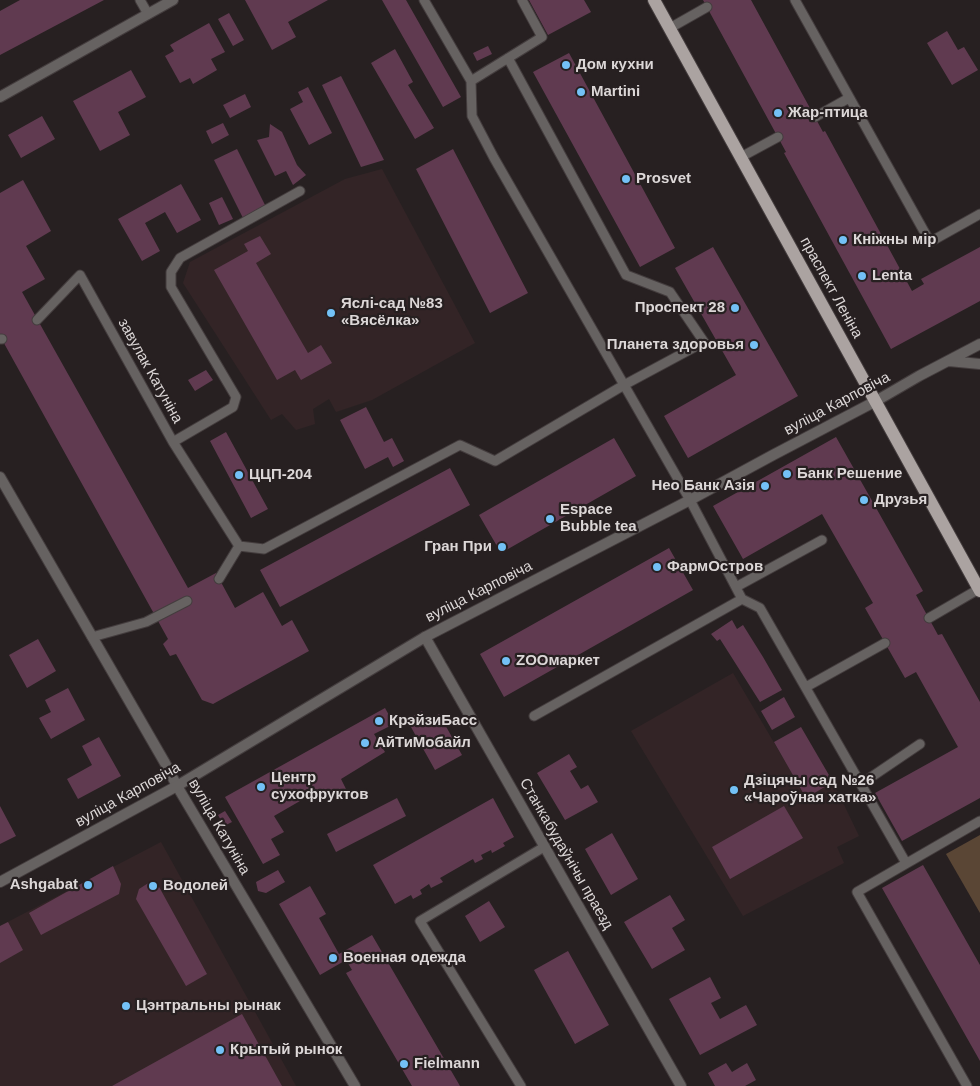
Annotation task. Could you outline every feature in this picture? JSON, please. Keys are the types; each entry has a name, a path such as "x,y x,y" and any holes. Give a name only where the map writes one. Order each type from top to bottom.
{"main road":[{"name":"праспект Леніна","path":"654,0 980,590"}],"street":[{"path":"0,97 173,0"},
{"name":"вуліца Карповіча","path":"0,882 178,786 425,637 876,402 919,376 980,344"},
{"path":"949,361 980,364"},
{"name":"вуліца Катуніна","path":"0,478 178,786 355,1086"},
{"name":"Станкабудаўнічы праезд","path":"425,637 681,1086"}],"lane":[{"path":"140,0 148,14"},
{"path":"424,0 471,81 472,116 494,158 690,500 742,599 760,608 906,864"},
{"path":"471,81 542,36 522,0"},
{"path":"795,0 930,242 980,214"},
{"path":"670,28 707,7"},
{"path":"239,546 264,549 460,445 495,461 704,342 670,292 626,275 508,58"},
{"path":"815,117 849,98"},
{"path":"741,157 778,137"},
{"name":"завулак Катуніна","path":"37,320 80,275 174,442 233,407 236,397 171,287 171,272 180,258 300,191"},
{"path":"174,442 239,546"},
{"path":"736,587 822,540"},
{"path":"219,579 239,546"},
{"path":"929,618 980,590"},
{"path":"534,716 742,599"},
{"path":"92,637 146,622 187,600"},
{"path":"806,687 885,643"},
{"path":"861,784 920,744"},
{"path":"967,1086 857,892 980,821"},
{"path":"521,1086 420,921 544,848"}],"shaded area":[{"name":"Яслі-сад №83 «Вясёлка»","path":"382,169 475,343 372,400 336,412 329,399 313,409 315,424 296,430 282,414 271,420 183,283 190,262 345,179"},
{"name":"Дзіцячы сад №26 «Чароўная хатка»","path":"733,673 806,797 833,782 859,836 837,847 844,863 743,916 631,731"},
{"path":"980,835 980,913 946,854"},
{"name":"Цэнтральны рынак","path":"161,842 296,1086 0,1086 0,926"}],"building":[{"path":"20,0 104,0 0,55 0,11"},
{"path":"245,0 328,0 288,22 296,37 272,50"},
{"path":"382,0 406,0 461,97 443,107"},
{"path":"529,0 584,0 591,12 548,35"},
{"path":"703,0 751,0 912,291 924,284 921,279 980,247 980,301 891,349"},
{"path":"229,13 244,40 233,46 218,19"},
{"path":"209,23 225,52 211,59 217,70 193,84 190,78 180,83 165,56 174,51 170,45"},
{"path":"947,31 958,50 964,47 978,70 952,85 927,43"},
{"path":"488,46 492,54 477,61 473,53"},
{"path":"395,49 413,82 408,85 434,128 415,139 371,63"},
{"path":"569,53 675,248 640,267 533,72"},
{"path":"131,70 146,97 118,112 130,135 100,151 73,101"},
{"path":"341,76 384,160 361,167 322,85"},
{"path":"308,87 332,133 309,145 290,109 303,102 298,92"},
{"path":"245,94 251,107 230,118 223,105"},
{"path":"42,116 55,139 21,158 8,135"},
{"path":"223,123 229,135 212,144 206,131"},
{"path":"270,124 282,132 297,165 306,175 293,185 286,171 275,176 257,140 269,137"},
{"path":"237,149 267,209 244,220 214,160"},
{"path":"453,149 528,293 490,313 416,169"},
{"path":"23,180 51,231 26,246 45,279 22,292 188,588 216,573 235,608 263,592 282,626 292,620 309,651 213,704 202,700 176,654 170,656 163,644 168,639 0,336 0,193"},
{"path":"181,184 201,220 177,233 165,212 145,223 160,251 142,261 118,219"},
{"path":"222,197 233,219 219,225 209,203"},
{"path":"260,236 271,254 256,263 308,353 321,345 332,363 301,380 295,370 277,380 214,270 248,251 244,244"},
{"path":"713,247 798,396 688,458 664,416 736,375 675,268"},
{"path":"206,370 213,380 195,391 188,380"},
{"path":"366,407 384,442 392,438 404,461 393,467 388,457 365,469 340,420"},
{"name":"ЦЦП-204","path":"226,432 268,509 251,518 210,441"},
{"path":"836,437 923,591 916,595 938,635 942,634 980,702 980,798 902,841 875,793 958,747 916,672 905,678 865,608 873,603 822,514 743,559 713,506"},
{"path":"614,438 636,476 501,553 479,515"},
{"path":"450,468 470,505 280,607 260,570"},
{"path":"669,548 693,590 504,697 480,654"},
{"path":"732,620 737,629 743,625 782,690 760,702 720,639 717,641 711,634"},
{"path":"38,639 56,671 27,688 9,655"},
{"path":"68,688 85,720 51,739 39,718 51,712 45,700"},
{"path":"784,697 795,717 772,730 761,711"},
{"path":"385,708 394,724 374,734 385,752 341,779 346,789 324,801 319,790 274,816 284,832 271,839 280,855 263,864 225,797"},
{"path":"422,711 428,721 439,714 462,755 435,770 407,720"},
{"path":"801,727 833,782 806,798 774,742"},
{"path":"99,737 121,776 78,799 67,779 92,765 82,746"},
{"path":"569,754 577,767 570,771 581,789 588,785 598,802 565,820 537,773"},
{"path":"397,798 406,816 336,852 327,834"},
{"path":"493,798 514,837 503,843 505,846 492,853 491,850 481,855 483,859 475,863 473,859 440,878 443,882 431,888 429,884 420,890 422,894 413,899 411,895 395,904 373,865"},
{"path":"0,806 16,836 0,844"},
{"path":"784,806 803,838 730,879 712,847"},
{"path":"225,811 232,822 224,826 218,815"},
{"path":"612,833 638,879 611,895 585,849"},
{"path":"923,865 980,965 980,1061 882,888"},
{"path":"113,866 121,884 119,894 41,935 29,913"},
{"path":"278,870 285,882 266,893 258,891 256,882"},
{"path":"150,882 158,885 207,974 186,986 136,899 139,889"},
{"path":"310,886 326,914 319,918 339,954 372,935 460,1086 412,1086 346,973 352,970 346,960 320,975 279,904"},
{"path":"670,895 685,920 672,928 685,950 652,969 624,922"},
{"path":"489,901 505,927 480,942 465,916"},
{"path":"8,922 23,950 0,963 0,926"},
{"path":"568,951 609,1025 575,1044 534,970"},
{"path":"710,977 721,998 711,1003 720,1019 746,1005 757,1025 700,1055 669,999"},
{"name":"Крытый рынок","path":"242,1014 282,1086 112,1086"},
{"path":"726,1063 732,1072 747,1063 756,1080 745,1086 715,1086 708,1073"}],"place":[{"name":"Дом кухни","path":"566,65"},
{"name":"Martini","path":"581,92"},
{"name":"Жар-птица","path":"778,113"},
{"name":"Prosvet","path":"626,179"},
{"name":"Кніжны мір","path":"843,240"},
{"name":"Lenta","path":"862,276"},
{"name":"Проспект 28","path":"735,308"},
{"name":"Яслі-сад №83 «Вясёлка»","path":"331,313"},
{"name":"Планета здоровья","path":"754,345"},
{"name":"Банк Решение","path":"787,474"},
{"name":"ЦЦП-204","path":"239,475"},
{"name":"Нео Банк Азія","path":"765,486"},
{"name":"Друзья","path":"864,500"},
{"name":"Espace Bubble tea","path":"550,519"},
{"name":"Гран При","path":"502,547"},
{"name":"ФармОстров","path":"657,567"},
{"name":"ZOOмаркет","path":"506,661"},
{"name":"КрэйзиБасс","path":"379,721"},
{"name":"АйТиМобайл","path":"365,743"},
{"name":"Центр сухофруктов","path":"261,787"},
{"name":"Дзіцячы сад №26 «Чароўная хатка»","path":"734,790"},
{"name":"Ashgabat","path":"88,885"},
{"name":"Водолей","path":"153,886"},
{"name":"Военная одежда","path":"333,958"},
{"name":"Цэнтральны рынак","path":"126,1006"},
{"name":"Крытый рынок","path":"220,1050"},
{"name":"Fielmann","path":"404,1064"}]}
